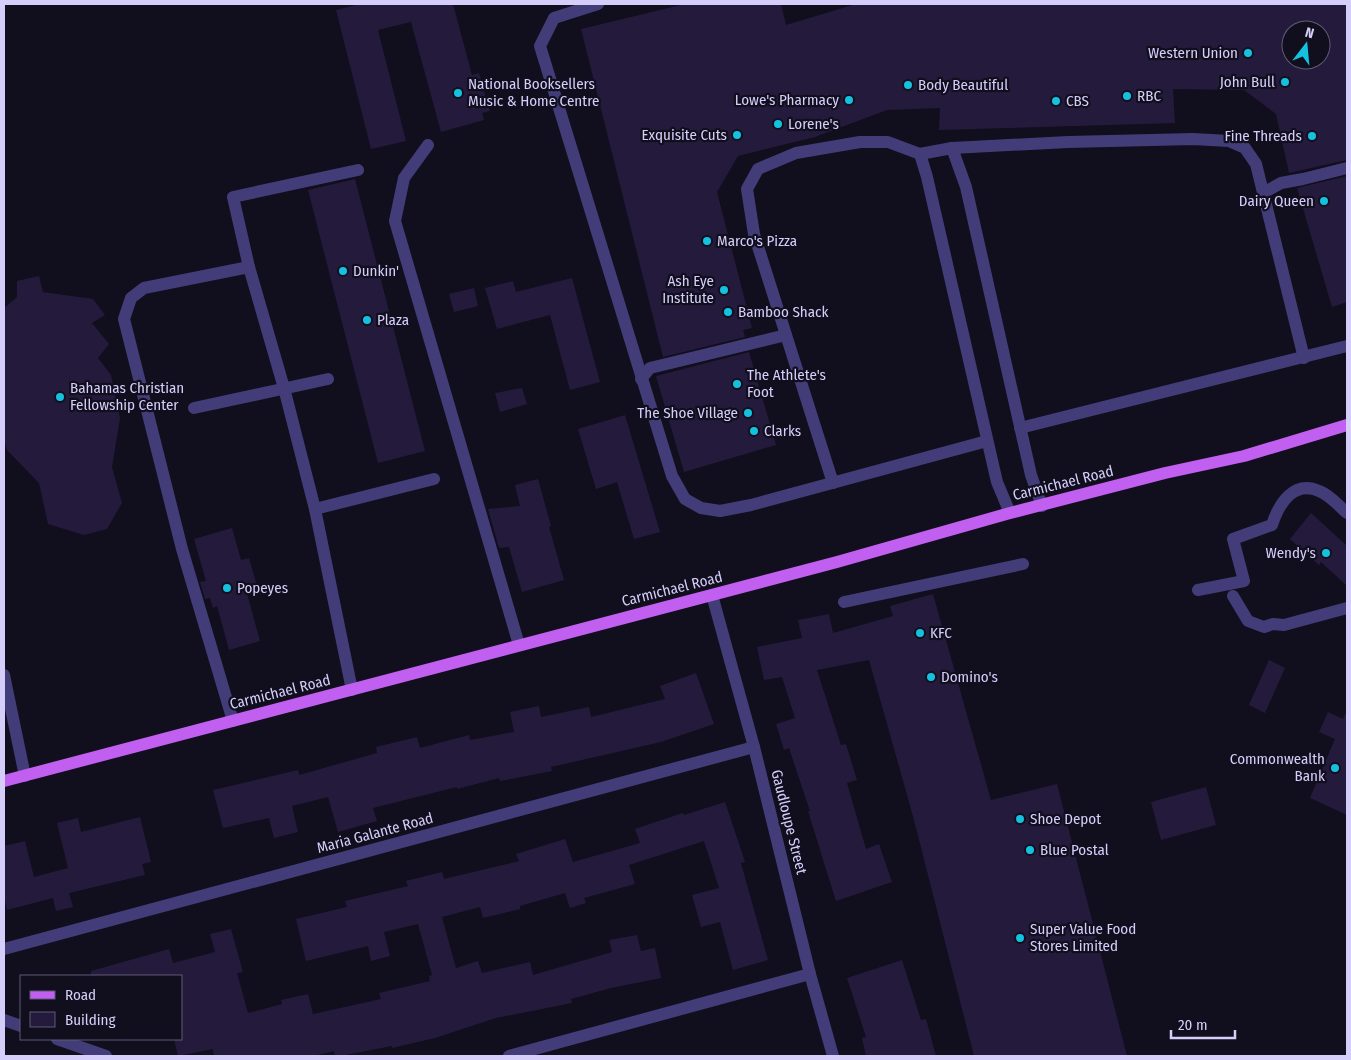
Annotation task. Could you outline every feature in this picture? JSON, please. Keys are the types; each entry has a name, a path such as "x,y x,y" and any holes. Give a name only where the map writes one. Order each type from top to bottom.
{"main road":[{"name":"Carmichael Road","path":"4,781 836,562 1010,513 1244,456 1347,425"}],"street":[{"path":"598,4 554,18 540,46 672,476 685,499 701,508 720,511 751,505 987,441"},
{"path":"833,483 754,234 747,189 758,169 796,153 860,142 888,142 920,154 952,148 1131,140 1193,139 1229,141 1245,148 1256,164 1304,358"},
{"path":"428,146 404,178 395,221 519,645"},
{"path":"952,148 966,186 1031,475 1042,506"},
{"path":"920,154 927,177 997,482 1010,513"},
{"path":"1263,193 1281,183 1347,168"},
{"path":"352,690 315,509 284,388 248,267 233,197 358,170"},
{"path":"233,721 182,549 124,319 130,298 144,288 248,267"},
{"path":"641,379 650,368 786,335"},
{"path":"1020,428 1347,346"},
{"path":"194,408 328,379"},
{"path":"315,509 434,479"},
{"path":"1198,590 1244,581 1233,539 1272,525 1277,508 1294,490 1309,487 1320,491 1347,513"},
{"path":"844,602 1023,564"},
{"name":"Gaudloupe Street","path":"712,595 754,748 810,974 833,1056"},
{"path":"1233,596 1248,621 1264,627 1273,624 1284,625 1347,608"},
{"path":"4,675 9,726 25,776"},
{"name":"Maria Galante Road","path":"4,949 754,748"},
{"path":"510,1056 810,974"},
{"path":"4,1020 20,1026"},
{"path":"60,1040 106,1056"}],"building":[{"path":"360,4 453,4 472,75 479,73 490,111 482,113 484,120 441,132 411,22 378,30 406,141 371,149 336,10"},
{"path":"685,4 781,4 786,25 856,4 1347,4 1347,160 1289,173 1276,114 1244,90 1173,89 1175,123 939,130 940,108 887,110 815,137 738,156 717,192 752,328 743,330 745,337 663,357 581,29"},
{"path":"1347,176 1347,302 1332,307 1297,188"},
{"name":"Plaza","path":"355,179 425,451 378,463 308,190"},
{"name":"Bahamas Christian Fellowship Center","path":"39,276 43,292 93,299 105,315 92,323 109,344 98,358 111,375 120,418 112,467 122,503 107,529 84,535 48,524 39,483 7,450 4,439 4,308 17,297 17,281"},
{"path":"572,278 600,382 570,390 550,315 497,329 485,288 513,281 516,292"},
{"path":"474,288 478,306 454,312 449,294"},
{"path":"749,352 776,445 684,472 656,376"},
{"path":"522,388 527,404 500,412 495,393"},
{"path":"625,415 660,532 634,539 617,482 596,489 578,429"},
{"path":"538,479 564,580 522,592 509,547 499,548 488,509 520,506 515,485"},
{"name":"Wendy's","path":"1311,513 1347,546 1347,586 1321,562 1319,565 1290,539"},
{"name":"Popeyes","path":"232,528 241,560 249,558 257,586 246,590 260,641 229,650 217,606 213,608 210,598 205,599 200,582 206,581 194,539"},
{"path":"933,594 991,800 1057,784 1127,1056 974,1056 914,820 869,660 817,670 841,745 846,744 857,780 847,783 866,849 879,844 892,882 836,901 808,811 810,811 789,748 784,750 776,724 795,718 782,677 764,680 757,647 802,638 798,620 829,614 833,633 893,616 890,606"},
{"path":"1269,660 1285,668 1265,713 1249,705"},
{"path":"696,673 714,724 661,742 551,767 552,771 500,781 499,778 373,808 377,821 338,832 328,797 292,806 298,832 274,838 269,818 223,828 213,790 298,770 299,775 377,753 376,747 417,737 420,748 469,735 470,740 514,732 510,712 539,706 541,717 589,707 591,717 665,699 660,686"},
{"name":"Commonwealth Bank","path":"1347,710 1347,815 1310,798 1335,739 1319,732 1328,712 1343,719"},
{"path":"1206,787 1216,825 1161,840 1151,802"},
{"path":"725,802 745,862 741,863 768,960 733,970 720,922 701,927 692,895 719,888 704,841 629,865 635,884 584,898 586,903 570,908 565,893 520,906 520,909 483,918 480,907 442,917 456,968 478,961 482,973 530,962 533,975 612,952 609,940 637,935 641,951 655,948 661,978 611,988 571,999 572,1003 496,1018 435,1038 392,1048 392,1046 340,1056 335,1056 334,1051 313,1056 214,1056 213,1049 178,1056 174,1040 182,1040 182,975 91,975 91,971 169,949 173,963 215,952 210,934 231,929 243,972 237,973 248,1013 282,1004 281,1000 308,994 313,1014 381,999 379,993 430,981 429,976 432,975 418,924 384,932 390,956 371,961 368,946 306,961 296,919 347,907 345,901 408,886 406,881 442,872 444,879 519,861 516,854 565,839 573,862 640,843 635,829 683,813 684,815"},
{"path":"140,817 151,862 142,864 145,875 69,893 73,907 56,911 53,898 7,910 4,896 4,846 25,841 34,877 68,868 57,823 78,818 81,832"},
{"path":"902,960 921,1020 926,1019 936,1056 866,1056 862,1038 866,1037 847,978"}],"place":[{"name":"Western Union","path":"1248,53"},
{"name":"John Bull","path":"1285,82"},
{"name":"Body Beautiful","path":"908,85"},
{"name":"National Booksellers Music & Home Centre","path":"458,93"},
{"name":"RBC","path":"1127,96"},
{"name":"Lowe's Pharmacy","path":"849,100"},
{"name":"CBS","path":"1056,101"},
{"name":"Lorene's","path":"778,124"},
{"name":"Exquisite Cuts","path":"737,135"},
{"name":"Fine Threads","path":"1312,136"},
{"name":"Dairy Queen","path":"1324,201"},
{"name":"Marco's Pizza","path":"707,241"},
{"name":"Dunkin'","path":"343,271"},
{"name":"Ash Eye Institute","path":"724,290"},
{"name":"Bamboo Shack","path":"728,312"},
{"name":"Plaza","path":"367,320"},
{"name":"The Athlete's Foot","path":"737,384"},
{"name":"Bahamas Christian Fellowship Center","path":"60,397"},
{"name":"The Shoe Village","path":"748,413"},
{"name":"Clarks","path":"754,431"},
{"name":"Wendy's","path":"1326,553"},
{"name":"Popeyes","path":"227,588"},
{"name":"KFC","path":"920,633"},
{"name":"Domino's","path":"931,677"},
{"name":"Commonwealth Bank","path":"1335,768"},
{"name":"Shoe Depot","path":"1020,819"},
{"name":"Blue Postal","path":"1030,850"},
{"name":"Super Value Food Stores Limited","path":"1020,938"}]}
